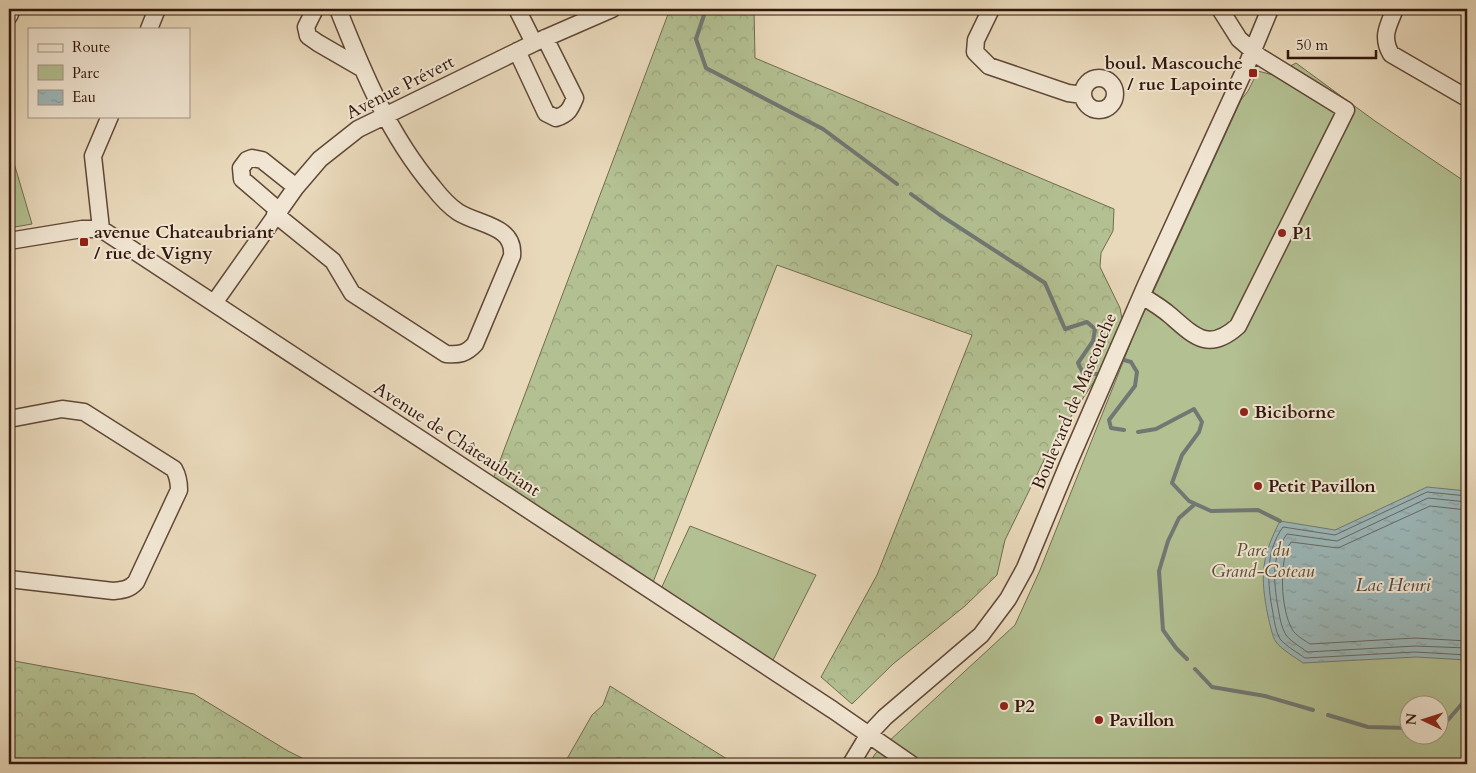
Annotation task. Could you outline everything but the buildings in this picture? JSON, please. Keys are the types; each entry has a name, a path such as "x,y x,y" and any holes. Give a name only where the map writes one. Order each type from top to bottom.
{"street":[{"path":"9,16 12,9"},
{"path":"149,28 158,9"},
{"path":"315,9 306,27 308,36 318,44 363,69"},
{"path":"296,187 262,160 252,158 247,160 241,168 242,179 333,261 352,292 446,354 457,355 469,351 476,344 512,256 513,246 508,236 499,230 459,213 433,187 384,115 338,9"},
{"path":"517,9 540,41 575,98 570,112 556,118 546,114 518,51"},
{"name":"Avenue Prévert","path":"214,303 296,187 320,159 358,128 518,51 612,9"},
{"path":"990,9 976,40 975,52 980,58 989,66 1068,93 1083,95"},
{"path":"1142,296 1160,307 1184,328 1197,336 1210,340 1221,338 1238,326 1346,110 1260,57 1239,39 1220,9"},
{"name":"Boulevard de Mascouche","path":"852,764 869,734 885,716 981,636 1008,599 1026,568 1069,462 1254,50 1270,9"},
{"path":"1395,9 1387,28 1385,44 1391,54 1467,98"},
{"path":"9,241 82,229 101,229 93,156 109,118"},
{"name":"Avenue de Châteaubriant","path":"101,229 869,734 911,764"},
{"path":"9,419 62,409 84,412 174,469 178,476 179,490 132,587 113,591 9,579"}],"green space":[{"path":"670,9 754,9 755,58 1114,209 1113,231 1101,253 1100,267 1120,308 1122,319 1095,380 1049,450 1005,540 997,575 965,606 893,664 852,704 821,677 877,575 972,335 777,265 650,590 490,487"},
{"name":"Parc du Grand-Coteau","path":"1296,63 1375,121 1467,183 1467,764 869,764 875,754 1015,625 1040,570 1135,332 1241,100 1258,71 1273,75"},
{"path":"9,153 11,153 32,224 9,228"},
{"path":"690,526 816,575 772,662 660,591"},
{"path":"9,660 194,694 288,751 314,764 9,764"},
{"path":"610,686 735,764 564,764 592,715 603,705"}],"water":[{"name":"Lac Henri","path":"1427,487 1467,491 1467,660 1416,657 1303,663 1281,648 1273,637 1271,630 1265,602 1263,578 1269,546 1280,521 1335,530"}],"waterway":[{"path":"706,9 696,39 706,68 823,129 897,184"},
{"path":"911,194 1045,283 1065,329 1087,322 1095,329 1093,341 1078,363 1083,373 1098,374"},
{"path":"1124,360 1131,362 1137,372 1135,386 1109,420 1111,428 1124,430"},
{"path":"1138,432 1156,429 1194,409 1202,422 1199,432 1182,455 1172,483 1189,501 1211,511 1258,510 1280,521"},
{"path":"1187,659 1163,630 1159,571 1168,541 1179,518 1195,504"},
{"path":"1195,669 1212,687 1265,696 1313,710"},
{"path":"1448,720 1467,698"},
{"path":"1328,715 1368,727 1398,728"}],"place":[{"name":"boul. Mascouche / rue Lapointe","path":"1253,73"},
{"name":"P1","path":"1282,233"},
{"name":"avenue Chateaubriant / rue de Vigny","path":"84,242"},
{"name":"Biciborne","path":"1244,412"},
{"name":"Petit Pavillon","path":"1258,486"},
{"name":"P2","path":"1004,706"},
{"name":"Pavillon","path":"1099,720"}]}
